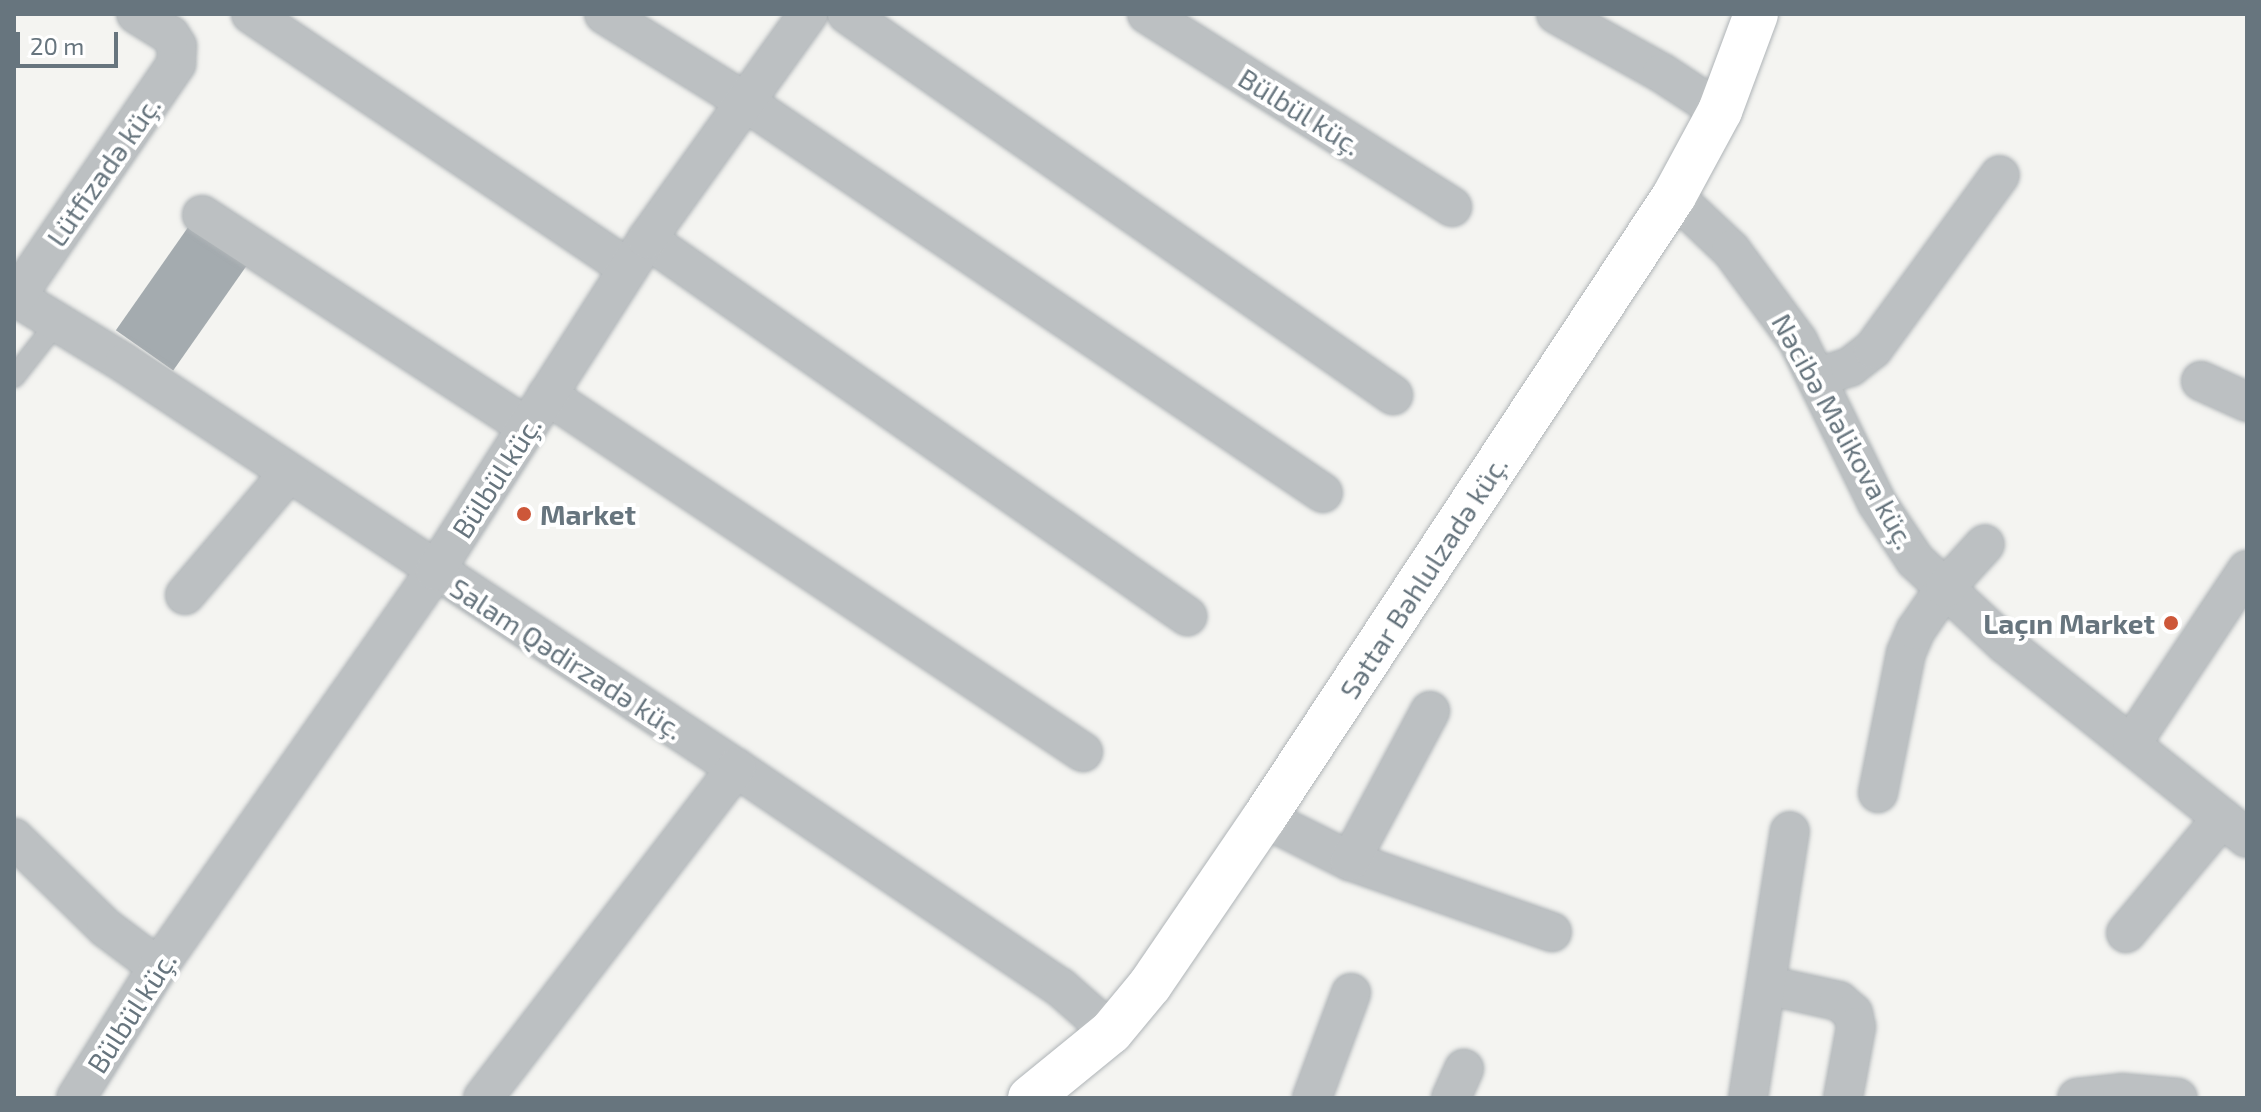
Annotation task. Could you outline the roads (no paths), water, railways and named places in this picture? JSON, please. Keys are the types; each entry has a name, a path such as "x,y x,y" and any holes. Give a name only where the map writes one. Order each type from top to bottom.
{"street":[{"name":"Lütfizadə küç.","path":"15,296 176,64 177,46 170,35 136,14"},
{"path":"251,14 638,254 1187,616"},
{"path":"604,14 744,101 1323,493"},
{"name":"Bülbül küç.","path":"76,1098 158,967 435,571 638,254 808,14"},
{"path":"847,14 1393,395"},
{"name":"Bülbül küç.","path":"1147,14 1452,207"},
{"path":"1556,14 1662,73 1720,111"},
{"name":"Səttar Bəhlulzadə küç.","path":"1030,1098 1111,1032 1150,985 1264,818 1674,196 1720,111 1756,14"},
{"path":"1819,377 1850,367 1873,349 2000,175"},
{"name":"Nəcibə Məlikova küç.","path":"1674,196 1731,250 1764,290 1819,377 1896,536 1945,588 2005,644 2234,828"},
{"path":"202,215 527,427"},
{"name":"Salam Qədirzadə küç.","path":"15,296 58,321 736,768 1060,987 1111,1032"},
{"path":"2201,381 2247,402"},
{"path":"547,395 1083,752"},
{"path":"185,595 289,473"},
{"path":"1878,793 1906,653 1916,630 1945,588 1985,544"},
{"path":"2132,743 2247,570"},
{"path":"1350,861 1430,711"},
{"path":"483,1098 736,768"},
{"path":"1264,818 1350,861 1552,932"},
{"path":"2126,933 2234,828"},
{"path":"1748,1098 1790,831"},
{"path":"14,838 73,899 158,967"},
{"path":"1766,985 1839,1001 1853,1013 1856,1027 1843,1098"},
{"path":"1312,1098 1351,993"},
{"path":"2077,1098 2122,1093 2172,1097"}],"lane":[{"path":"14,377 58,321"}],"place":[{"name":"Market","path":"524,514"},
{"name":"Laçın Market","path":"2171,623"}]}
